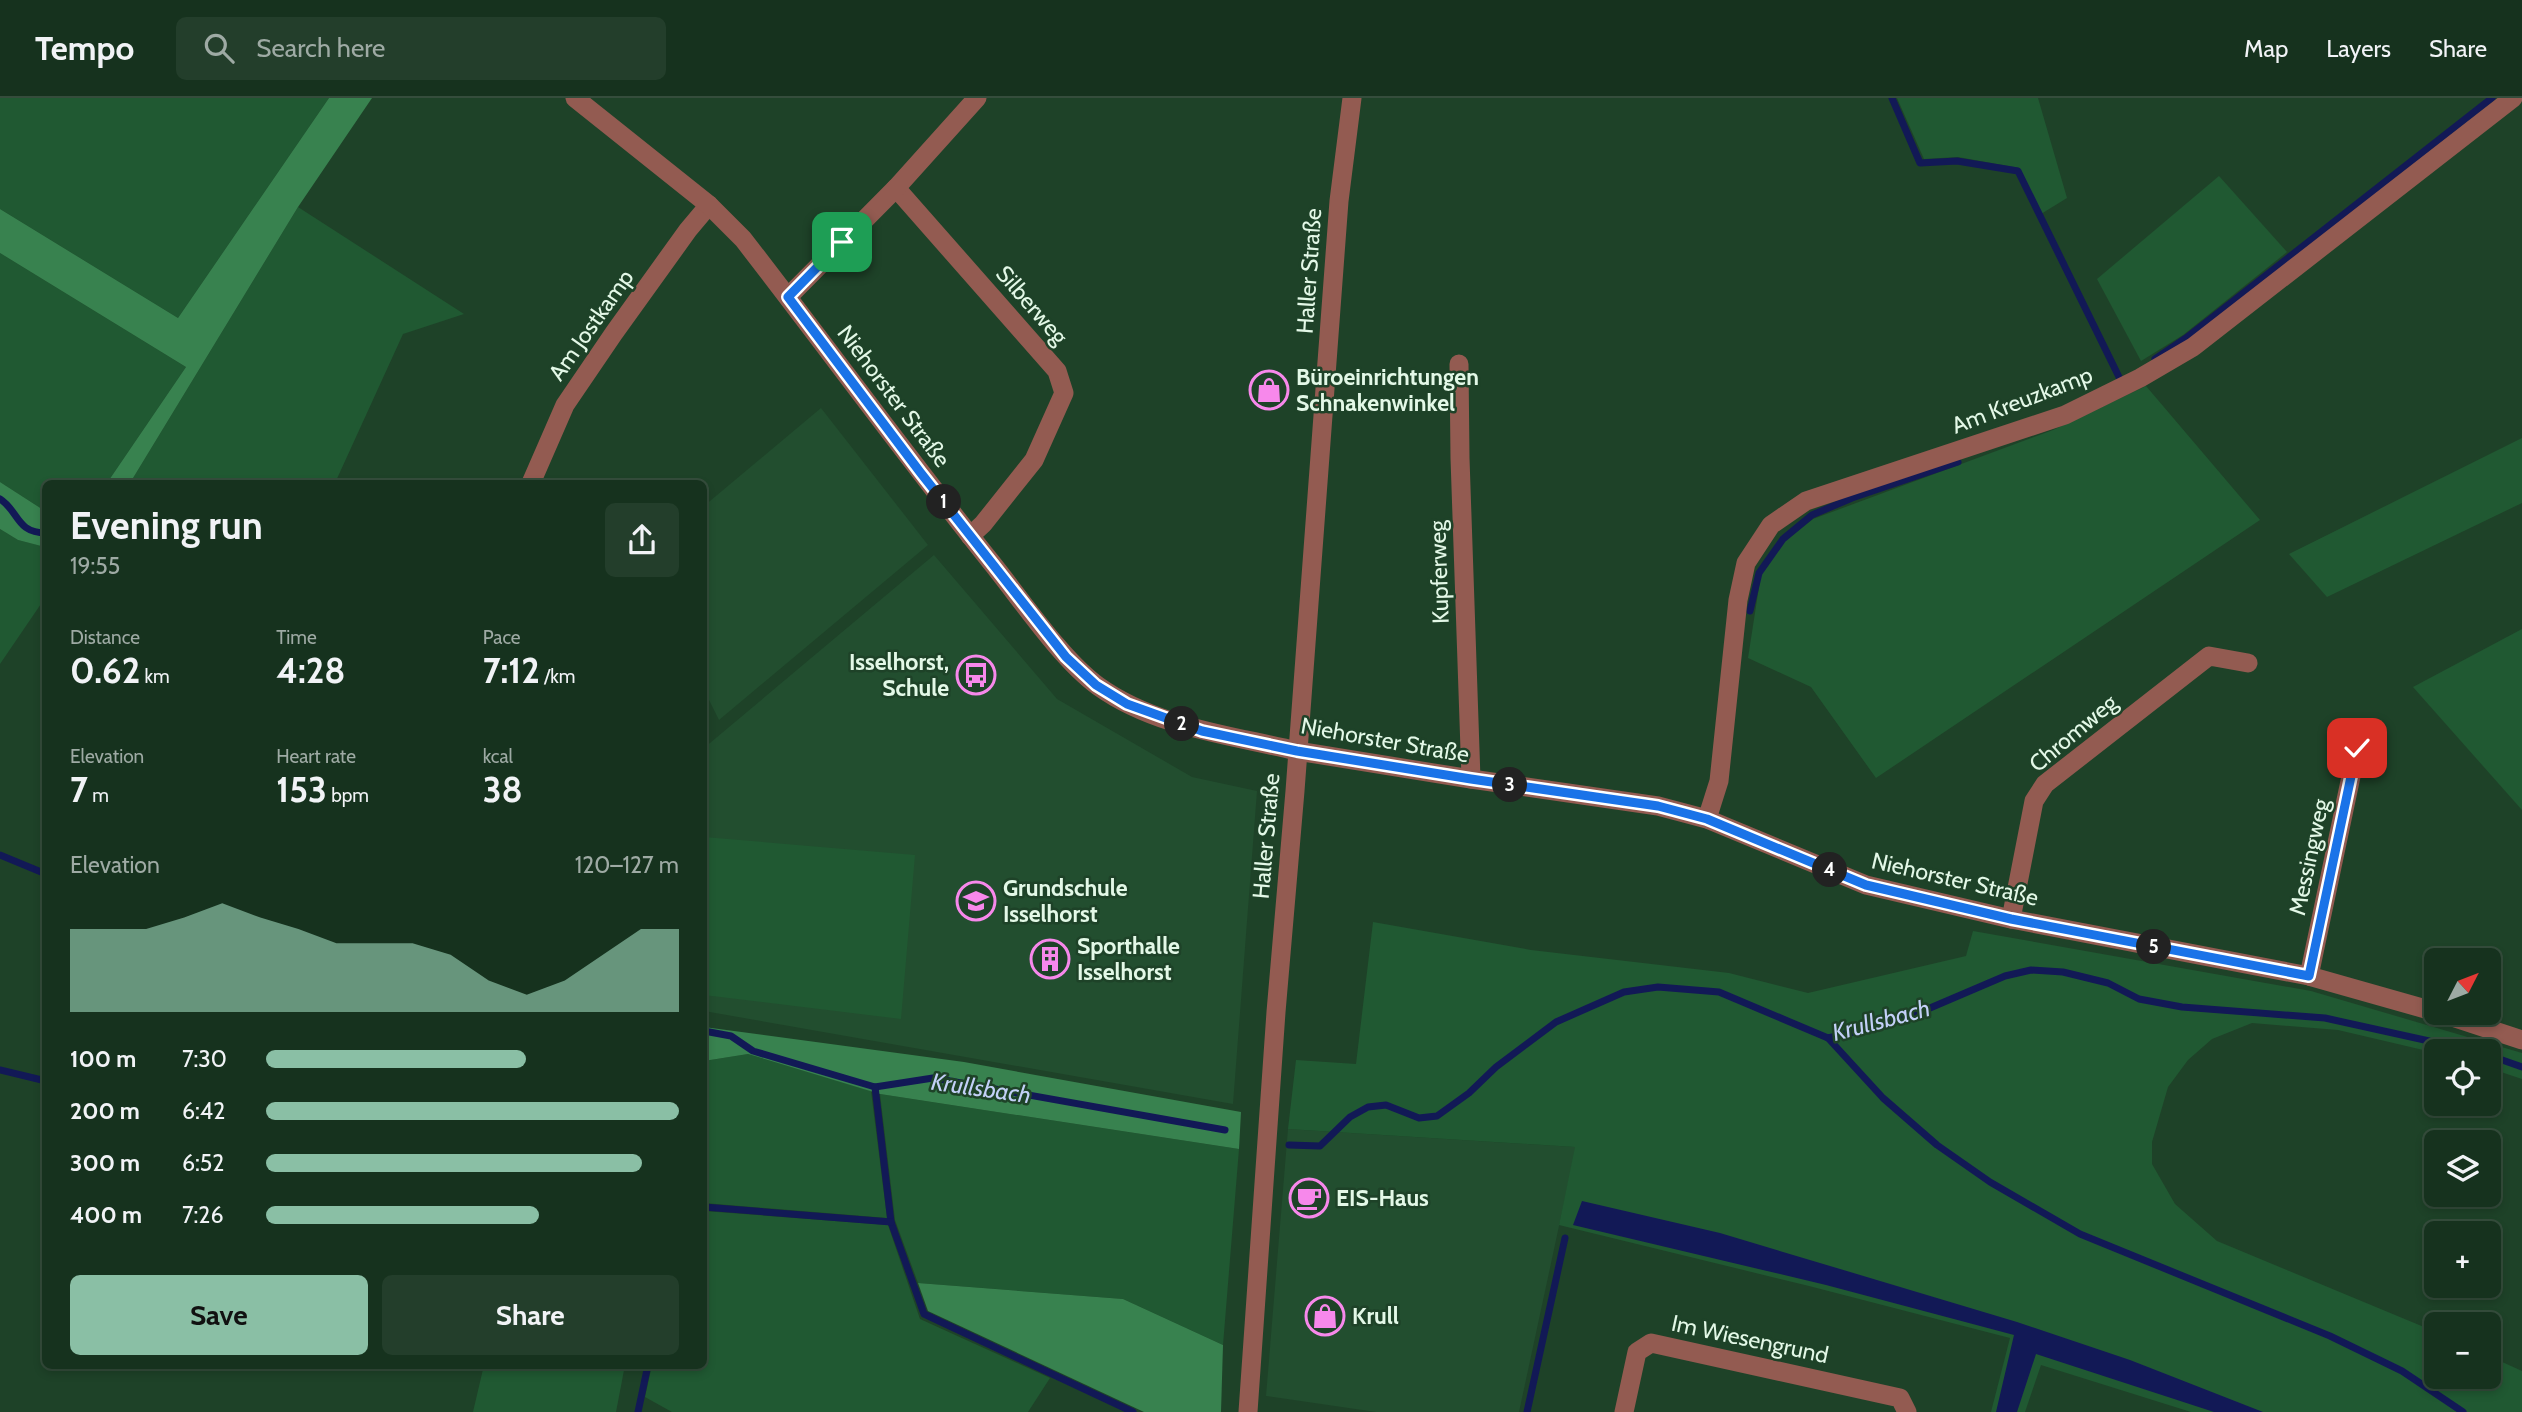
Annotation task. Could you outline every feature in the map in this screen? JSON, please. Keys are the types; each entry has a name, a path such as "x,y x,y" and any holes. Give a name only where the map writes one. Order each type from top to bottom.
{"street":[{"name":"Niehorster Straße","path":"575,98 709,205 743,239 1066,657 1096,685 1127,704 1202,731 1297,751 1658,806 1707,819 1866,885 2011,919 2309,976 2424,1009"},
{"name":"Haller Straße","path":"1248,1412 1339,201 1352,98"},
{"name":"Am Kreuzkamp","path":"1707,819 1719,781 1738,600 1745,563 1770,526 1806,501 2050,420 2140,378 2193,347 2513,98"},
{"path":"788,297 896,188 974,99"},
{"name":"Silberweg","path":"896,188 1058,371 1064,393 1034,460 983,524 970,536"},
{"name":"Am Jostkamp","path":"532,480 565,405 667,259 709,205"},
{"name":"Kupferweg","path":"1459,364 1460,472 1471,779"},
{"name":"Chromweg","path":"2011,919 2034,801 2045,784 2209,656 2248,663"},
{"name":"Messingweg","path":"2309,976 2357,748"},
{"name":"Niehorster Straße","path":"2478,1026 2522,1040"},
{"name":"Im Wiesengrund","path":"1623,1412 1637,1352 1651,1343 1900,1398 1907,1412"}],"shaded area":[{"path":"0,98 329,98 178,318 0,209"},
{"path":"329,98 372,98 298,207 132,480 109,480 186,367 0,253 0,209 178,318"},
{"path":"1897,98 2038,98 2067,198 2041,214 2019,168 1958,157 1924,159"},
{"path":"2219,176 2287,252 2183,335 2141,361 2097,279"},
{"path":"298,207 464,314 403,334 336,480 132,480"},
{"path":"0,253 186,367 109,480 42,480 42,509 0,482"},
{"path":"2146,386 2260,520 1876,778 1811,687 1748,658 1761,574 1785,541 1813,519 2053,430"},
{"path":"821,408 928,545 719,720 707,696 707,503"},
{"path":"2522,438 2522,503 2327,597 2289,554"},
{"path":"0,482 42,509 42,546 18,540 0,529"},
{"path":"0,529 18,540 42,546 42,602 0,664"},
{"name":"Grundschule Isselhorst","path":"934,555 1057,699 1192,777 1257,791 1233,1104 707,1012 707,745"},
{"path":"2522,629 2522,810 2413,687"},
{"path":"707,837 915,855 901,1019 707,995"},
{"path":"1373,922 1531,950 1729,973 1808,993 1966,956 1973,931 2311,991 2474,1039 2424,1039 2424,1050 2338,1030 2252,1023 2212,1039 2188,1060 2168,1087 2152,1142 2152,1164 2175,1204 2217,1241 2424,1327 2424,1389 2501,1389 2501,1361 2522,1371 2522,1412 2191,1412 2041,1365 2025,1412 1991,1412 2010,1338 1559,1225 1575,1147 1288,1129 1296,1060 1356,1064"},
{"path":"707,1027 964,1062 1241,1112 1239,1149 880,1094 748,1054 707,1061"},
{"path":"2501,1047 2522,1053 2522,1079 2501,1072"},
{"path":"748,1054 871,1091 887,1218 707,1203 707,1061"},
{"path":"880,1094 1239,1149 1223,1345 1123,1299 918,1283 895,1220"},
{"path":"1288,1129 1576,1147 1519,1412 1376,1412 1266,1396"},
{"path":"1582,1201 1720,1233 2017,1322 2130,1360 2263,1412 2214,1412 2036,1354 2017,1412 1996,1412 2014,1335 1826,1285 1573,1225"},
{"path":"707,1211 888,1225 920,1319 1050,1378 1028,1412 672,1412 645,1397 651,1369 707,1369"},
{"path":"918,1283 1123,1299 1223,1345 1221,1412 1144,1412 928,1311"},
{"path":"483,1369 624,1369 616,1412 473,1412"}],"waterway":[{"path":"1892,98 1920,163 1957,161 2018,171 2120,379"},
{"path":"2155,359 2186,338 2492,98"},
{"path":"1750,611 1759,573 1783,539 1812,515 1852,498 1958,462"},
{"name":"Krullsbach","path":"0,499 23,525 42,533"},
{"path":"0,855 42,872"},
{"name":"Krullsbach","path":"1289,1145 1320,1146 1350,1117 1368,1107 1386,1105 1419,1118 1437,1116 1556,1022 1624,992 1658,987 1719,992 1828,1038 1878,1026 1923,1011 2005,976 2031,970 2063,972 2108,983 2139,999 2182,1007 2325,1018 2424,1040"},
{"name":"Krullsbach","path":"707,1032 731,1036 753,1051 875,1087 933,1078 1225,1130"},
{"path":"1828,1038 1883,1098 1937,1145 1990,1182 2080,1234 2330,1336 2402,1371 2463,1412"},
{"name":"Krullsbach","path":"2501,1060 2522,1067"},
{"path":"0,1070 42,1080"},
{"path":"875,1087 891,1222 924,1314 1133,1412"},
{"path":"707,1207 891,1222"},
{"path":"1527,1412 1565,1238"},
{"path":"638,1412 647,1369"}],"place":[{"name":"Büroeinrichtungen Schnakenwinkel","path":"1269,390"},
{"name":"Isselhorst, Schule","path":"976,675"},
{"name":"Grundschule Isselhorst","path":"976,901"},
{"name":"Sporthalle Isselhorst","path":"1050,959"},
{"name":"EIS-Haus","path":"1309,1198"},
{"name":"Krull","path":"1325,1316"}],"route":[{"path":"842,242 788,297 920,472 1066,657 1096,685 1127,704 1202,731 1333,758 1658,806 1707,819 1866,885 2011,919 2309,976 2357,748"}]}
